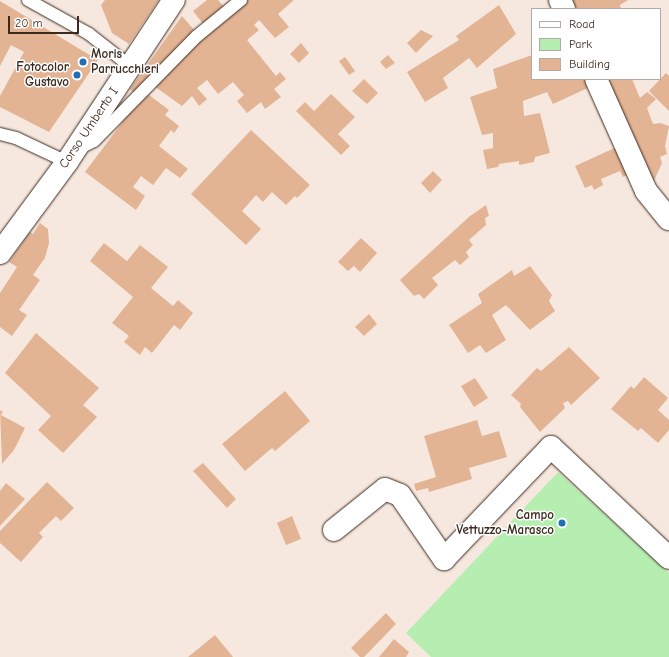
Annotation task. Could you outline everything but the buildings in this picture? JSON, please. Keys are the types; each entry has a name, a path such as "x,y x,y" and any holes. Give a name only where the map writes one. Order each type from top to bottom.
{"street":[{"name":"Corso Umberto I","path":"0,253 70,157 174,0"},
{"path":"596,80 646,191 669,219"},
{"path":"334,530 385,489 400,495 444,559 550,447 669,558"}],"lane":[{"path":"28,0 89,34 130,66"},
{"path":"0,134 70,157 94,141 197,36 241,0"}],"green space":[{"name":"Campo Vettuzzo-Marasco","path":"558,472 669,573 669,657 431,657 406,633"}],"place":[{"name":"Moris Parrucchieri","path":"83,62"},
{"name":"Fotocolor Gustavo","path":"77,75"},
{"name":"Campo Vettuzzo-Marasco","path":"562,523"}]}
